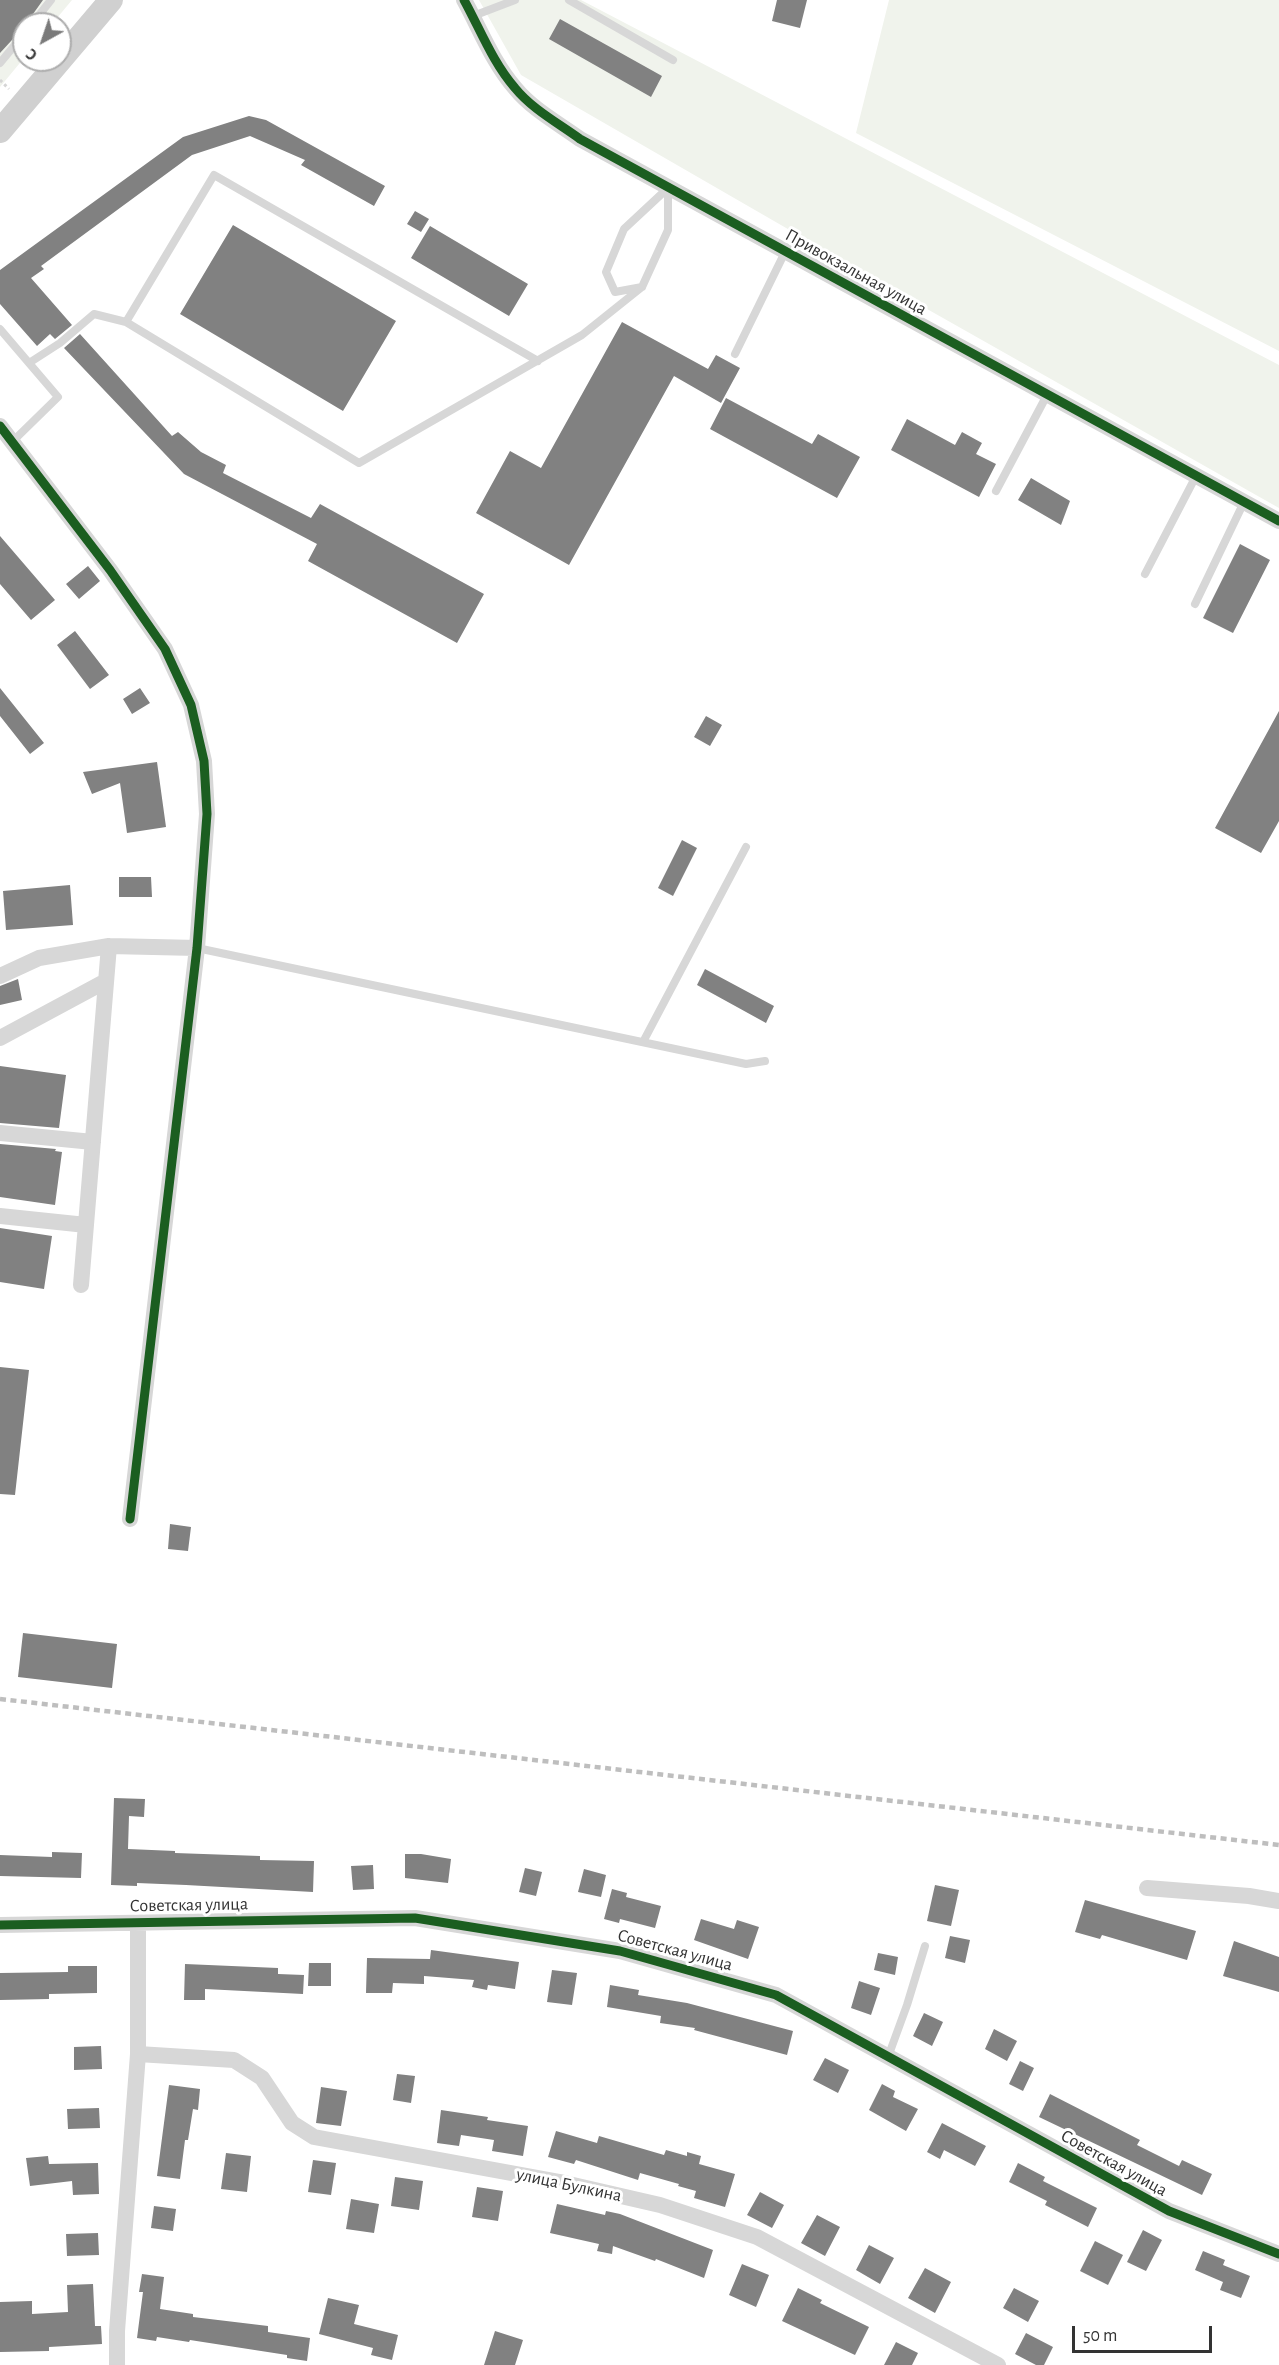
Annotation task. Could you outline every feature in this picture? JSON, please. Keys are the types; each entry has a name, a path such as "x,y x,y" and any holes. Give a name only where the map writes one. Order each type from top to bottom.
{"main road":[{"path":"0,131 111,0"}],"street":[{"name":"Привокзальная улица","path":"464,0 501,69 515,89 530,104 580,139 1279,521"},
{"path":"0,426 110,570 165,649 191,705 204,761 207,814 197,948 130,1520"},
{"path":"0,976 39,958 109,946 197,948"},
{"path":"81,1285 109,946"},
{"path":"0,1038 106,981"},
{"path":"0,1133 93,1142"},
{"path":"0,1216 86,1225"},
{"path":"1147,1888 1249,1896 1279,1901"},
{"name":"Советская улица","path":"0,1925 415,1918 620,1950 776,1995 1169,2211 1279,2254"},
{"path":"117,2365 117,2331 138,2054 138,1923"},
{"name":"улица Булкина","path":"138,2054 234,2060 262,2078 292,2123 314,2137 571,2184 660,2205 757,2238 998,2365"}],"lane":[{"path":"42,12 51,0"},
{"path":"473,16 515,0"},
{"path":"569,0 673,60"},
{"path":"0,63 12,48"},
{"path":"126,322 214,175 538,361"},
{"path":"642,287 615,292 606,272 624,229 668,188"},
{"path":"29,363 60,343 94,314 126,322 359,463 582,336 642,287 668,230 668,188"},
{"path":"735,354 785,252"},
{"path":"0,329 58,397 12,442"},
{"path":"996,491 1047,395"},
{"path":"1145,574 1196,476"},
{"path":"1195,604 1244,502"},
{"path":"643,1042 746,847"},
{"path":"197,948 746,1064 765,1061"},
{"path":"888,2057 925,1946"}],"shaded area":[{"path":"0,0 72,0 62,12 12,12 12,72 0,87"},
{"path":"479,0 581,0 1279,365 1279,508 897,292 521,75"},
{"path":"889,0 1279,0 1279,351 856,133"}],"building":[{"path":"0,0 43,0 34,12 12,12 12,40 0,53"},
{"path":"777,0 807,0 800,28 772,21"},
{"path":"560,19 662,76 651,97 549,39"},
{"path":"249,116 266,120 385,186 374,206 301,165 305,160 250,136 192,155 41,266 44,269 31,278 72,325 55,339 50,334 37,346 0,304 0,270 183,137"},
{"path":"415,211 429,219 421,232 407,224"},
{"path":"233,225 396,321 343,411 180,314"},
{"path":"430,226 528,284 509,316 411,258"},
{"path":"622,322 708,369 716,355 740,368 721,403 674,376 569,565 476,513 510,451 541,468"},
{"path":"80,334 172,436 178,432 201,452 226,465 223,473 311,518 320,504 484,594 457,643 308,561 317,544 184,474 64,348"},
{"path":"726,398 812,444 818,434 860,457 837,498 710,429"},
{"path":"907,419 955,445 962,432 982,443 976,454 996,464 979,497 891,450"},
{"path":"1031,478 1070,501 1061,525 1018,500"},
{"path":"0,536 55,600 31,620 0,584"},
{"path":"1240,544 1270,560 1233,633 1203,618"},
{"path":"88,566 100,581 79,599 66,584"},
{"path":"75,631 109,675 90,689 57,645"},
{"path":"0,688 44,743 30,754 0,716"},
{"path":"140,688 150,703 132,714 123,699"},
{"path":"1279,711 1279,821 1261,853 1215,828"},
{"path":"706,716 722,725 710,746 694,737"},
{"path":"157,762 166,827 127,833 120,783 92,794 83,772"},
{"path":"682,840 697,848 673,896 658,888"},
{"path":"119,877 151,877 152,897 119,897"},
{"path":"70,885 73,925 6,930 3,891"},
{"path":"705,969 774,1006 766,1023 697,985"},
{"path":"18,979 22,1000 0,1005 0,986"},
{"path":"0,1066 66,1075 59,1128 0,1123"},
{"path":"0,1144 56,1149 55,1151 62,1152 55,1205 0,1197"},
{"path":"0,1228 52,1236 44,1289 0,1282"},
{"path":"0,1367 29,1370 15,1495 0,1494"},
{"path":"170,1524 191,1527 188,1551 168,1549"},
{"path":"23,1633 117,1644 112,1688 18,1677"},
{"path":"114,1798 145,1799 144,1817 129,1816 128,1849 260,1856 260,1860 314,1861 313,1892 137,1883 137,1886 111,1885"},
{"path":"52,1852 82,1853 81,1878 0,1876 0,1855 52,1857"},
{"path":"405,1854 451,1859 448,1883 405,1878"},
{"path":"373,1865 374,1889 353,1890 351,1866"},
{"path":"525,1868 542,1872 536,1896 519,1892"},
{"path":"584,1869 606,1875 601,1897 578,1892"},
{"path":"935,1885 959,1890 951,1926 927,1921"},
{"path":"612,1889 627,1893 626,1897 661,1906 655,1928 620,1919 619,1923 604,1919"},
{"path":"1085,1900 1196,1931 1187,1960 1102,1935 1100,1939 1075,1932"},
{"path":"701,1919 734,1929 737,1920 759,1927 748,1959 694,1940"},
{"path":"950,1936 970,1940 965,1963 945,1958"},
{"path":"1234,1941 1279,1957 1279,1992 1223,1976"},
{"path":"431,1950 519,1962 515,1989 488,1985 487,1990 472,1987 474,1980 424,1976 424,1984 393,1983 392,1993 366,1993 367,1958 430,1959"},
{"path":"878,1953 898,1957 895,1975 874,1970"},
{"path":"309,1963 331,1963 331,1986 308,1986"},
{"path":"185,1964 278,1968 278,1974 304,1975 303,1994 205,1989 205,2000 184,2000"},
{"path":"68,1966 97,1966 97,1993 49,1994 49,1999 0,2000 0,1973 68,1972"},
{"path":"552,1970 577,1973 572,2005 547,2002"},
{"path":"859,1981 880,1988 871,2015 851,2008"},
{"path":"610,1985 639,1990 638,1995 687,2003 793,2031 787,2055 694,2030 695,2028 660,2023 661,2016 607,2007"},
{"path":"924,2013 943,2022 932,2046 913,2036"},
{"path":"994,2029 1017,2041 1007,2061 985,2049"},
{"path":"101,2046 102,2069 74,2070 74,2047"},
{"path":"825,2058 849,2070 838,2093 813,2080"},
{"path":"1020,2061 1034,2068 1023,2091 1009,2084"},
{"path":"397,2074 415,2076 411,2103 393,2100"},
{"path":"882,2084 895,2091 893,2097 918,2109 906,2131 869,2110"},
{"path":"169,2085 200,2089 198,2110 193,2109 188,2140 185,2140 180,2179 157,2176"},
{"path":"321,2087 347,2091 341,2126 316,2123"},
{"path":"1050,2094 1140,2140 1137,2145 1179,2166 1182,2160 1212,2174 1202,2195 1039,2117"},
{"path":"99,2108 100,2128 68,2129 67,2109"},
{"path":"441,2110 528,2126 523,2156 492,2151 494,2140 461,2135 459,2146 437,2143"},
{"path":"942,2123 986,2146 975,2166 944,2150 940,2159 927,2152"},
{"path":"556,2131 597,2143 599,2136 664,2155 666,2150 687,2156 687,2152 701,2156 699,2164 735,2174 725,2207 694,2198 696,2191 678,2186 679,2184 640,2173 638,2180 576,2160 574,2164 548,2157"},
{"path":"226,2153 251,2156 247,2192 221,2189"},
{"path":"48,2156 49,2164 98,2163 99,2194 73,2195 72,2181 30,2186 26,2158"},
{"path":"313,2160 336,2163 331,2195 308,2192"},
{"path":"1018,2163 1045,2177 1043,2181 1097,2208 1088,2227 1045,2205 1047,2201 1009,2182"},
{"path":"395,2177 423,2181 419,2210 391,2206"},
{"path":"477,2187 503,2191 498,2221 472,2217"},
{"path":"760,2192 784,2205 772,2228 747,2215"},
{"path":"351,2199 379,2204 374,2233 346,2229"},
{"path":"557,2204 605,2215 606,2211 620,2214 713,2250 704,2278 656,2259 655,2261 613,2246 612,2254 597,2251 599,2244 550,2233"},
{"path":"154,2206 176,2209 173,2231 151,2228"},
{"path":"817,2215 840,2227 825,2256 801,2243"},
{"path":"1143,2230 1162,2240 1146,2271 1127,2262"},
{"path":"98,2233 99,2255 67,2256 66,2234"},
{"path":"1095,2241 1123,2255 1108,2285 1080,2271"},
{"path":"869,2245 894,2258 880,2284 856,2270"},
{"path":"1203,2251 1225,2260 1223,2265 1250,2276 1241,2298 1220,2290 1223,2282 1195,2270"},
{"path":"742,2264 769,2275 756,2307 729,2295"},
{"path":"925,2268 951,2282 935,2313 908,2298"},
{"path":"142,2274 164,2277 160,2309 193,2314 193,2317 268,2326 268,2332 310,2338 307,2361 287,2358 287,2355 190,2340 189,2342 157,2337 156,2341 137,2338 143,2292 139,2292"},
{"path":"93,2284 95,2326 101,2326 102,2344 49,2347 49,2351 0,2352 0,2302 32,2301 32,2314 68,2312 67,2285"},
{"path":"798,2288 822,2300 820,2303 869,2327 855,2355 782,2321"},
{"path":"1014,2288 1039,2301 1028,2322 1003,2308"},
{"path":"328,2298 359,2305 354,2324 398,2335 392,2360 371,2355 373,2348 319,2334"},
{"path":"495,2331 523,2340 515,2365 484,2365"},
{"path":"1026,2333 1053,2347 1044,2365 1036,2365 1015,2354"},
{"path":"896,2342 918,2353 912,2365 884,2365"}],"railway":[{"path":"0,1699 1279,1845"}],"cycle path":[{"path":"464,0 493,57 515,88 537,109 580,139 1279,521"},
{"path":"0,426 110,570 165,649 191,705 204,761 207,814 197,948 130,1519"},
{"path":"0,1925 415,1918 620,1951 776,1995 1169,2211 1279,2254"}]}
